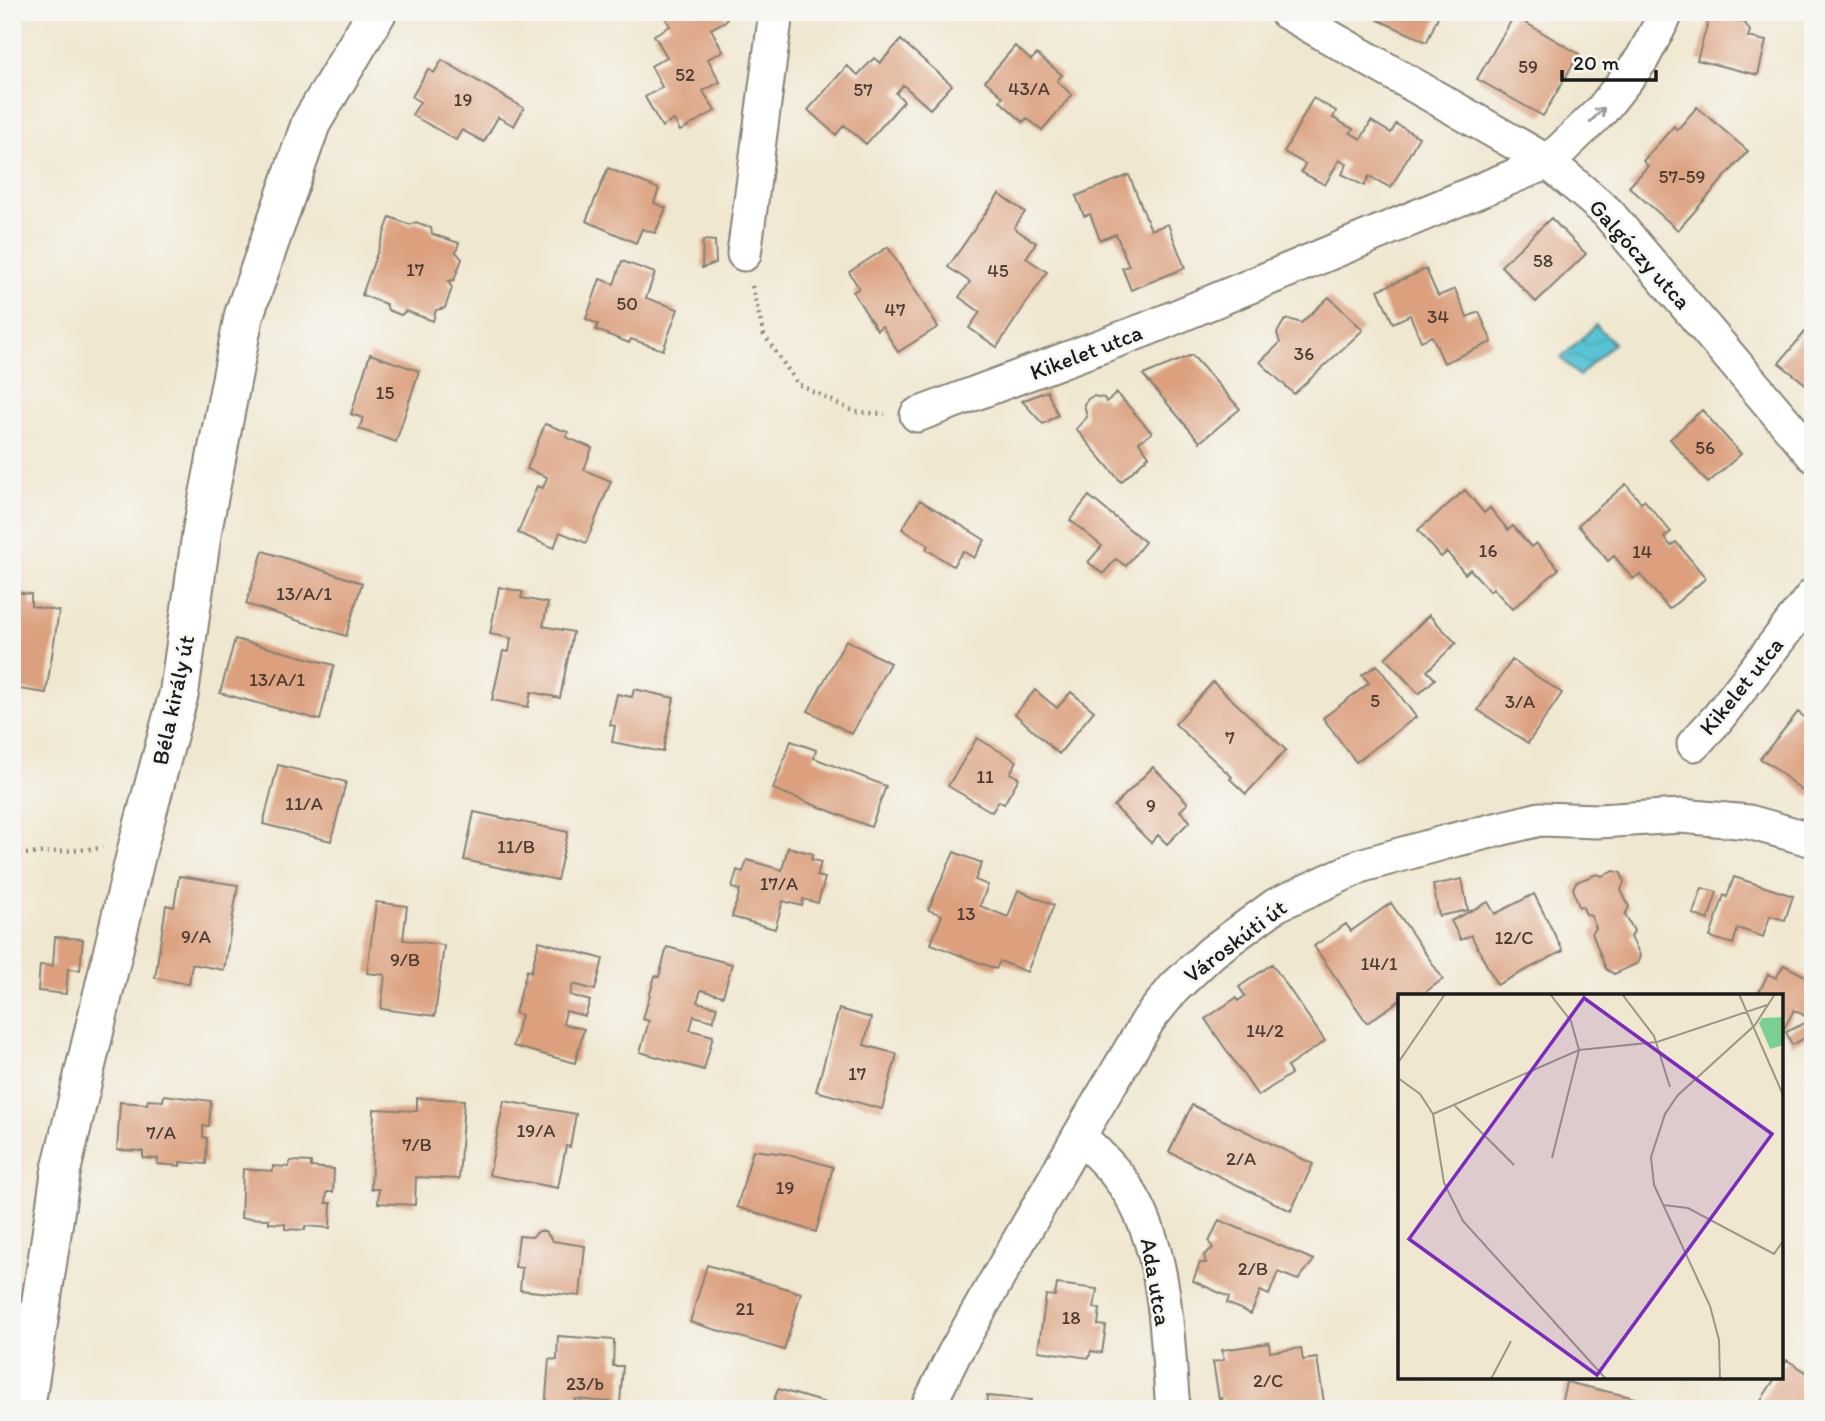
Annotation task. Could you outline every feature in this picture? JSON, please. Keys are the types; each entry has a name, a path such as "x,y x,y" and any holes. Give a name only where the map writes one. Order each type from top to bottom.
{"street":[{"name":"Béla király út","path":"25,1409 61,1171 138,846 179,693 202,531 244,315 311,122 377,12"},
{"path":"744,254 776,12"},
{"name":"Galgóczy utca","path":"1286,12 1548,162 1607,212 1813,455"},
{"name":"Kikelet utca","path":"916,415 1147,329 1548,162 1601,111 1642,59 1667,12"},
{"name":"Kikelet utca","path":"1694,744 1717,719 1813,595"},
{"name":"Városkúti út","path":"927,1409 954,1354 1149,1019 1174,989 1212,953 1276,905 1363,865 1541,819 1598,821 1681,816 1749,822 1813,840"},
{"name":"Ada utca","path":"1080,1136 1118,1175 1144,1223 1157,1268 1173,1409"}],"path":[{"path":"744,254 764,335 798,384 855,412 916,415"},
{"path":"12,855 66,851"}],"water":[{"path":"1596,325 1614,343 1579,376 1561,358"}],"building":[{"path":"662,12 723,12 727,20 711,29 723,51 708,59 720,82 703,91 715,111 680,131 674,120 662,127 645,97 662,87 651,66 667,57 654,35 670,26"},
{"path":"1381,12 1440,12 1427,42 1378,20"},
{"path":"1711,12 1743,12 1740,21 1745,23 1750,31 1748,37 1766,41 1758,75 1697,60"},
{"path":"1514,16 1579,54 1543,116 1477,79"},
{"path":"901,40 952,85 930,109 903,85 896,93 904,101 866,144 844,125 836,135 808,110 847,66 858,75 874,58 880,63"},
{"path":"1015,46 1031,60 1037,54 1062,75 1057,81 1072,95 1042,130 1027,118 1023,122 1000,101 1003,97 985,81"},
{"path":"442,60 524,108 514,126 498,117 484,142 462,130 456,140 412,115 420,102 412,97 428,69 434,73"},
{"path":"1313,98 1336,111 1333,118 1353,129 1350,133 1361,139 1371,121 1391,133 1396,124 1419,137 1391,188 1369,176 1364,186 1342,174 1347,164 1339,160 1325,185 1301,172 1305,164 1284,152"},
{"path":"1697,107 1748,151 1678,230 1629,187 1648,166 1643,161 1674,126 1677,130"},
{"path":"608,168 659,189 654,203 666,208 655,233 642,229 636,243 586,221"},
{"path":"1129,175 1151,230 1168,224 1185,268 1131,290 1122,268 1129,266 1116,234 1100,240 1090,214 1084,216 1076,196"},
{"path":"999,194 1025,212 1014,228 1036,243 1026,258 1047,272 997,347 969,328 980,312 959,297 970,282 948,267"},
{"path":"390,217 410,225 416,222 431,228 432,234 459,243 456,252 462,259 454,280 448,281 452,288 445,308 436,310 433,321 406,311 401,315 388,310 386,304 362,295"},
{"path":"1551,218 1586,254 1536,302 1501,266"},
{"path":"703,240 715,241 716,263 702,268"},
{"path":"888,247 938,327 898,352 882,326 877,330 853,292 859,288 849,272"},
{"path":"622,261 655,273 646,298 678,309 663,350 631,339 629,343 596,330 598,324 586,319 600,279 614,284"},
{"path":"1426,269 1438,296 1455,289 1467,317 1479,312 1492,342 1444,363 1432,336 1421,341 1410,315 1393,323 1378,290"},
{"path":"1329,297 1363,330 1294,394 1260,362 1280,343 1277,333 1284,321 1289,319 1301,323"},
{"path":"1805,332 1813,339 1813,390 1779,363"},
{"path":"370,354 419,371 396,442 359,429 363,418 351,414"},
{"path":"1192,355 1240,409 1200,442 1143,375"},
{"path":"1047,391 1058,415 1043,424 1022,401"},
{"path":"1117,393 1152,433 1139,442 1149,456 1121,482 1076,429 1087,417 1084,404 1088,399 1093,396 1104,398 1106,402"},
{"path":"1702,410 1741,454 1708,483 1670,439"},
{"path":"545,424 568,432 566,437 592,448 584,470 611,481 586,543 560,532 554,548 518,533 537,486 543,488 547,477 527,469"},
{"path":"1626,484 1641,503 1644,500 1671,532 1664,537 1671,546 1676,542 1706,578 1669,609 1640,574 1633,579 1614,556 1608,561 1578,525"},
{"path":"1465,490 1484,513 1490,508 1508,530 1513,526 1531,547 1536,543 1559,569 1512,609 1493,588 1490,591 1470,569 1465,574 1447,552 1441,557 1418,530"},
{"path":"1089,496 1145,542 1126,566 1116,559 1103,574 1088,562 1102,546 1070,520"},
{"path":"920,500 985,540 974,558 963,551 953,566 926,549 928,545 902,529"},
{"path":"263,551 362,583 346,636 246,604"},
{"path":"499,587 523,592 521,598 548,603 543,626 573,632 560,698 531,692 528,707 492,700 503,651 509,652 511,638 490,634"},
{"path":"12,592 31,594 31,606 59,611 46,693 12,688"},
{"path":"1429,615 1456,643 1427,671 1435,679 1419,694 1385,658"},
{"path":"235,639 334,665 320,720 220,693"},
{"path":"846,640 890,663 852,734 808,711"},
{"path":"1512,660 1562,693 1528,743 1478,710"},
{"path":"1377,665 1416,717 1356,762 1323,718 1369,683 1362,675"},
{"path":"1213,682 1286,750 1246,794 1230,779 1232,777 1175,724"},
{"path":"634,689 674,698 663,752 612,742 615,726 610,725 617,694 632,697"},
{"path":"1035,690 1057,708 1071,692 1094,711 1059,754 1015,714"},
{"path":"1798,712 1813,724 1813,796 1807,795 1770,764 1760,759"},
{"path":"977,738 1017,761 1010,773 1019,778 1004,804 999,801 992,812 948,786"},
{"path":"791,741 816,750 814,758 886,786 871,827 773,789"},
{"path":"278,765 346,782 331,841 263,824"},
{"path":"1153,767 1188,803 1180,811 1190,821 1167,844 1158,835 1151,843 1114,806"},
{"path":"474,812 568,832 557,880 464,860"},
{"path":"788,847 813,854 811,859 821,862 817,876 825,878 818,903 803,899 802,906 783,901 775,929 732,917 740,890 732,888 737,870 743,872 747,860 782,870"},
{"path":"954,852 982,863 975,880 988,885 980,906 1008,917 1018,890 1054,905 1027,972 1000,961 996,969 931,944 942,915 928,910"},
{"path":"1614,871 1621,873 1624,882 1621,890 1629,907 1625,914 1634,931 1631,937 1640,955 1638,963 1614,974 1606,969 1592,933 1596,928 1591,916 1586,914 1582,906 1579,907 1573,888 1576,882"},
{"path":"179,876 238,885 224,970 192,964 189,984 155,978 166,905 174,907"},
{"path":"1734,877 1793,896 1785,920 1770,916 1763,937 1738,928 1733,944 1710,937 1724,895 1727,897"},
{"path":"1462,879 1468,910 1439,916 1433,885"},
{"path":"1702,888 1717,892 1708,920 1693,914"},
{"path":"1534,894 1563,951 1497,985 1471,935 1461,940 1451,921 1488,902 1495,914"},
{"path":"376,902 407,906 403,940 444,945 435,1016 381,1009 385,975 367,973"},
{"path":"1391,903 1443,979 1423,994 1398,994 1398,1001 1367,1023 1314,946 1346,924 1351,931"},
{"path":"55,937 83,939 80,970 68,969 66,994 38,991 40,965 53,966"},
{"path":"539,941 603,959 595,990 573,984 570,995 590,1001 585,1016 566,1011 563,1024 584,1029 575,1063 513,1046 521,1015 515,1013 527,970 531,972"},
{"path":"667,947 732,964 723,996 701,990 697,1002 717,1007 713,1021 694,1016 690,1030 713,1036 704,1070 640,1052 649,1021 643,1019 655,976 659,977"},
{"path":"1272,964 1325,1041 1287,1067 1291,1074 1258,1096 1205,1019 1236,998 1238,1001 1245,996 1239,987"},
{"path":"1784,965 1813,980 1813,1011 1809,1018 1794,1010 1783,1030 1783,994 1758,994 1768,974 1776,978"},
{"path":"839,1009 871,1018 864,1045 897,1054 882,1109 816,1091"},
{"path":"1813,1019 1813,1034 1792,1045 1786,1032"},
{"path":"164,1095 211,1101 209,1126 203,1126 203,1137 207,1138 206,1164 157,1164 158,1159 143,1158 143,1151 117,1150 120,1102 147,1104 148,1100 163,1101"},
{"path":"417,1098 464,1100 459,1179 416,1177 415,1205 378,1203 379,1189 371,1189 374,1109 417,1111"},
{"path":"504,1101 576,1114 570,1147 566,1146 558,1188 489,1175"},
{"path":"1192,1105 1313,1164 1291,1211 1169,1152"},
{"path":"753,1150 792,1155 833,1167 816,1232 737,1207"},
{"path":"290,1161 311,1162 311,1167 334,1169 333,1192 327,1192 326,1203 331,1203 330,1228 305,1226 305,1230 285,1229 285,1224 269,1223 269,1219 241,1218 243,1169 273,1171 273,1166 289,1167"},
{"path":"1219,1220 1314,1260 1298,1280 1278,1272 1269,1295 1260,1291 1251,1314 1227,1303 1229,1297 1193,1281 1200,1263 1206,1263 1204,1255 1213,1248 1209,1242"},
{"path":"539,1231 545,1231 553,1241 585,1246 580,1296 520,1290 522,1268 515,1267 519,1236 532,1237"},
{"path":"707,1265 801,1293 784,1350 690,1322"},
{"path":"1057,1284 1097,1289 1094,1308 1100,1309 1098,1325 1106,1326 1102,1353 1091,1351 1089,1358 1038,1351 1046,1295 1055,1296"},
{"path":"558,1336 614,1340 613,1366 623,1366 620,1403 575,1399 574,1409 545,1409 549,1359 557,1360"},
{"path":"1269,1343 1270,1352 1301,1348 1303,1360 1317,1358 1325,1409 1224,1409 1222,1398 1219,1399 1213,1362 1224,1360 1222,1350"},
{"path":"1787,1360 1806,1372 1810,1367 1813,1369 1813,1409 1746,1409 1751,1402 1757,1406 1775,1379 1783,1379 1783,1366"},
{"path":"1566,1382 1635,1398 1632,1409 1560,1409"},
{"path":"778,1389 832,1405 832,1409 771,1409"},
{"path":"987,1396 1031,1400 1030,1406 1038,1409 986,1409"}]}
